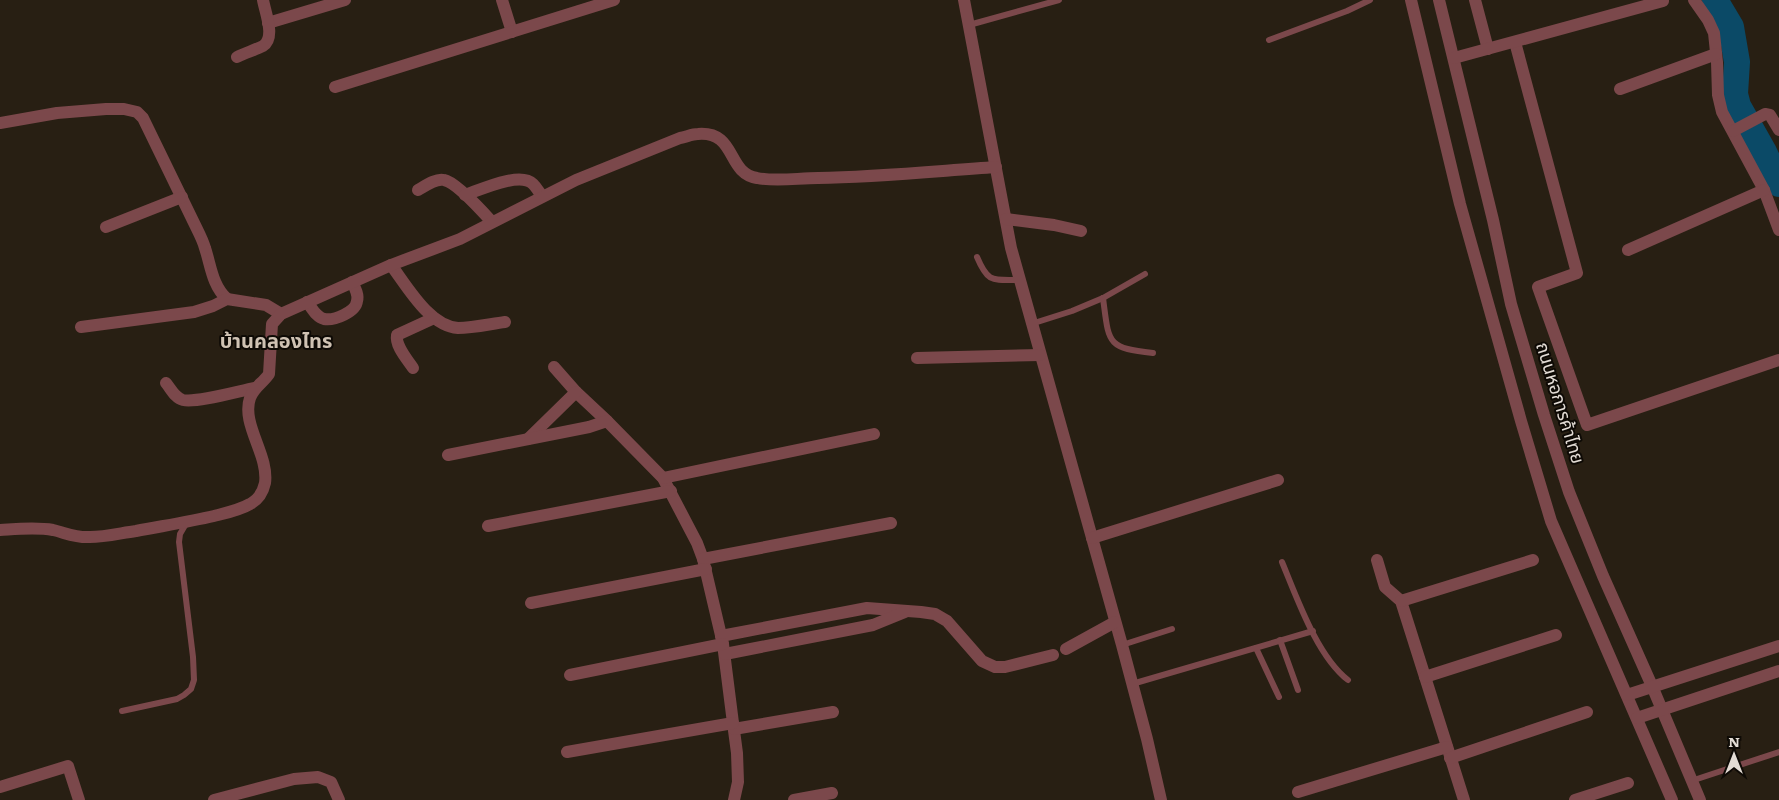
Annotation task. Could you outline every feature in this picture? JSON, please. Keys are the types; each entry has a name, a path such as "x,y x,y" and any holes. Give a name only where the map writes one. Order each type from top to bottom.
{"street":[{"path":"237,56 263,46 268,41 268,23 262,0"},
{"path":"268,23 345,0"},
{"path":"502,0 512,32"},
{"path":"335,87 614,0"},
{"path":"964,0 1019,280 1122,645 1161,800"},
{"path":"1411,0 1460,204 1520,421 1549,512 1672,800"},
{"name":"ถนนหอการค้าไทย","path":"1438,0 1454,58 1511,304 1569,492 1700,800"},
{"path":"1475,0 1488,49"},
{"path":"1694,0 1708,20 1714,33 1718,95 1722,112 1742,125 1779,230"},
{"path":"1454,58 1663,1"},
{"path":"1515,42 1577,273 1538,287 1587,425 1779,360"},
{"path":"1620,89 1716,54"},
{"path":"0,123 57,113 106,109 124,109 137,112 143,118 205,247 219,292 227,299 266,305 281,314"},
{"path":"1742,125 1765,114 1770,115 1779,130"},
{"path":"0,530 42,529 54,530 74,537 92,537 187,522 231,512 251,504 260,496 265,481 265,472 248,408 255,388 269,374 272,324 281,314 392,265 460,239 576,180 680,138 698,134 711,134 722,139 740,170 746,175 755,178 853,177 996,167"},
{"path":"465,195 510,180 519,179 527,180 533,184 542,196"},
{"path":"418,190 439,180 444,180 465,195 492,222"},
{"path":"1628,250 1764,190"},
{"path":"106,227 182,198"},
{"path":"1006,220 1054,225 1081,231"},
{"path":"392,265 420,303 434,318 447,326 459,328 505,322"},
{"path":"307,302 318,316 325,319 336,318 354,308 358,302 352,282"},
{"path":"81,327 194,312 227,299"},
{"path":"413,368 398,346 397,335 434,318"},
{"path":"917,358 1040,355"},
{"path":"554,367 576,392 664,478 697,543 704,564 723,645 737,753 738,782 734,800"},
{"path":"166,383 176,396 183,400 255,388"},
{"path":"528,439 576,392"},
{"path":"448,456 589,427 607,421"},
{"path":"664,478 874,434"},
{"path":"1092,538 1278,480"},
{"path":"488,526 671,491"},
{"path":"531,603 891,523"},
{"path":"1377,560 1385,587 1401,601 1464,800"},
{"path":"1401,601 1533,560"},
{"path":"570,675 723,645 824,616 867,608 935,614 947,622 982,661 995,667 1005,667 1053,655"},
{"path":"723,645 828,634 873,625 905,612"},
{"path":"824,616 828,634"},
{"path":"1066,649 1115,622"},
{"path":"1425,676 1556,635"},
{"path":"1627,694 1774,648 1778,671 1637,718"},
{"path":"567,752 833,712"},
{"path":"1298,792 1449,753 1587,712"},
{"path":"0,787 68,766 79,800"},
{"path":"214,800 294,779 318,777 331,782 339,800"},
{"path":"1575,800 1628,783"},
{"path":"794,800 832,793"}],"lane":[{"path":"969,25 1059,0"},
{"path":"1269,40 1347,11 1370,0"},
{"path":"977,257 983,272 989,277 996,280 1019,280"},
{"path":"1031,324 1072,312 1103,298 1144,274"},
{"path":"1103,298 1110,338 1126,350 1153,353"},
{"path":"122,711 177,699 184,696 191,689 194,680 193,657 178,542 187,522"},
{"path":"1282,562 1324,652 1337,671 1348,680"},
{"path":"1122,645 1172,629"},
{"path":"1132,684 1313,631"},
{"path":"1280,640 1298,690"},
{"path":"1256,648 1279,697"},
{"path":"1691,781 1779,752"}],"waterway":[{"path":"1715,0 1731,27 1737,62 1735,94 1738,106 1764,152 1779,184"}],"district":[{"name":"บ้านคลองไทร","path":"276,341"}]}
